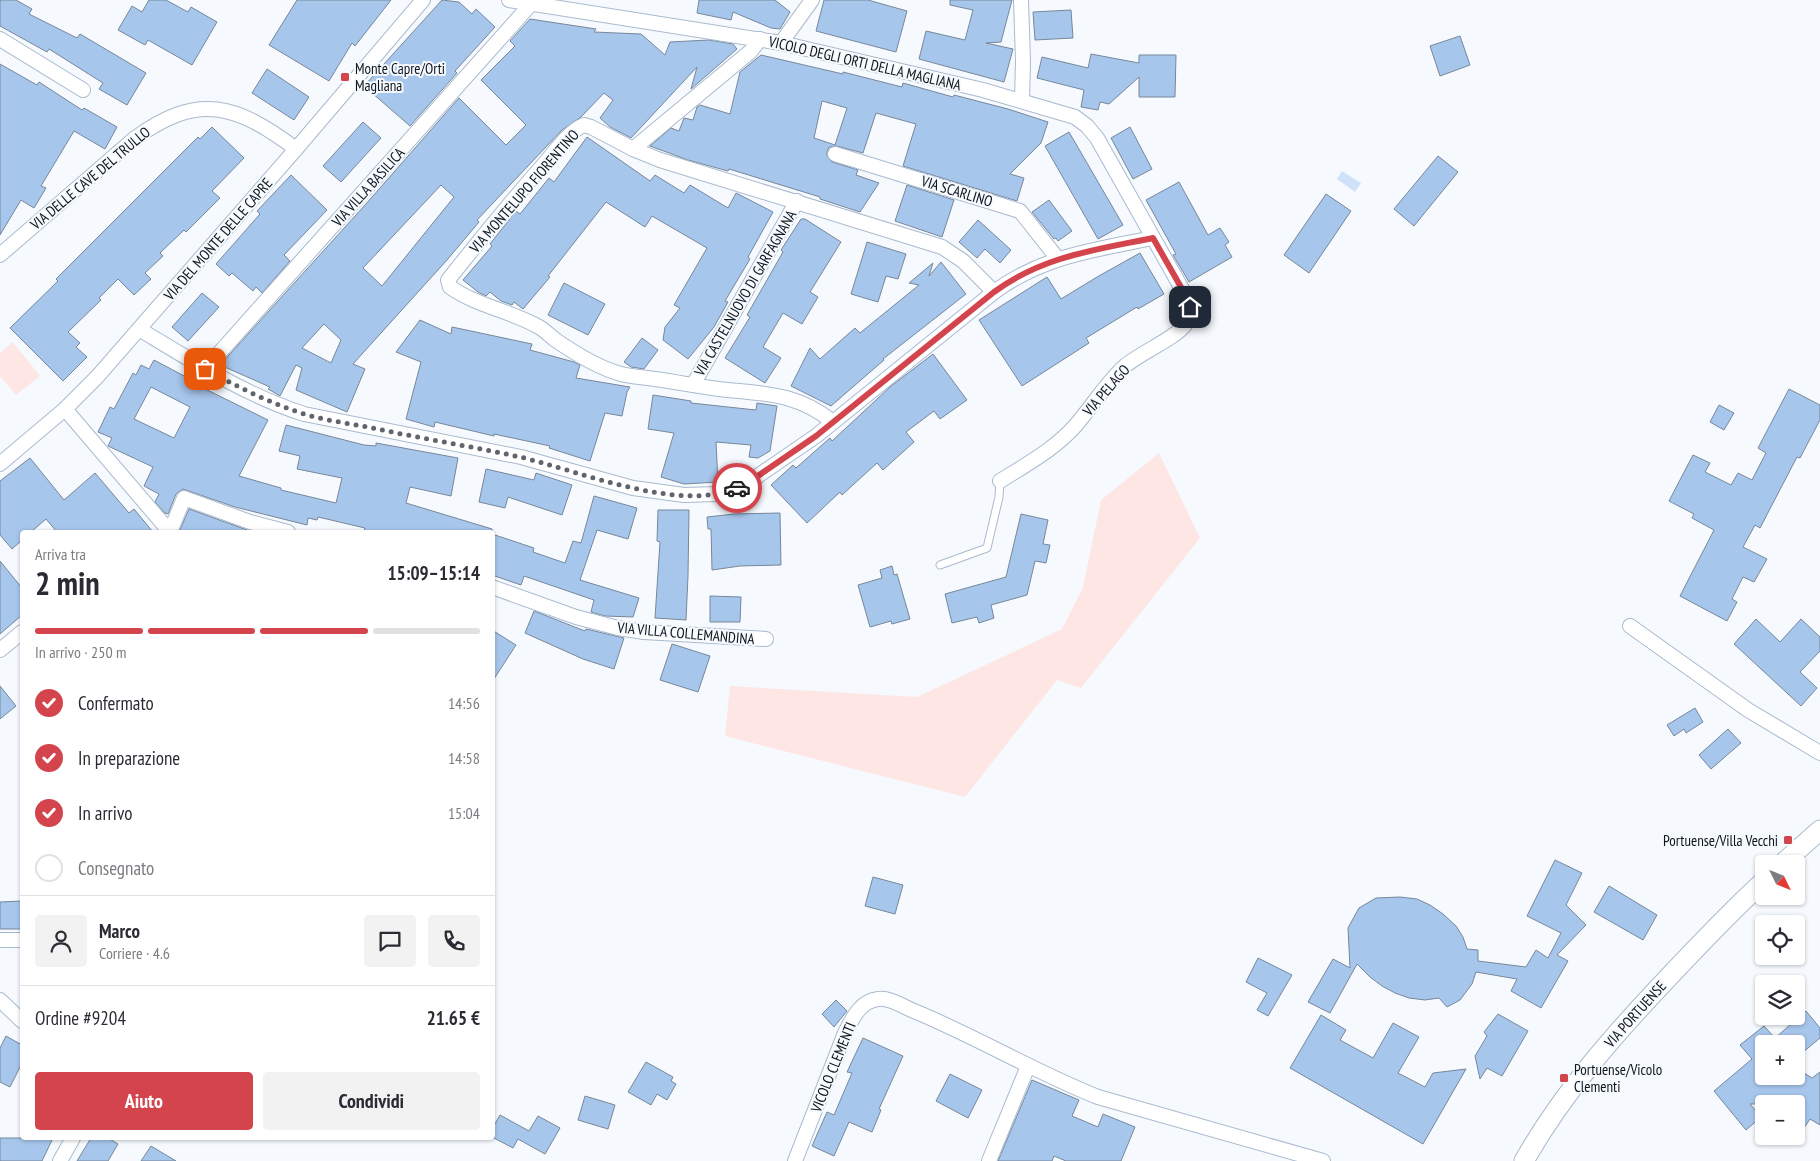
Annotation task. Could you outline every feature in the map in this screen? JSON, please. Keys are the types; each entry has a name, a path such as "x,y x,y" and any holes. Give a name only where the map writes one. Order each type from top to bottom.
{"main road":[{"path":"1792,855 1820,830"},
{"name":"VIA PORTUENSE","path":"1524,1161 1562,1100 1604,1047 1696,948 1755,890"}],"street":[{"name":"VIA DEL MONTE DELLE CAPRE","path":"0,464 65,409 97,377 423,0"},
{"name":"VICOLO DEGLI ORTI DELLA MAGLIANA","path":"509,0 530,5 782,43 1022,100 1075,117 1093,132 1118,173 1153,238"},
{"path":"782,43 812,0"},
{"path":"1021,0 1022,100"},
{"name":"VIA VILLA BASILICA","path":"205,369 530,5"},
{"path":"0,39 83,90"},
{"path":"632,149 751,51 760,39"},
{"name":"VIA DELLE CAVE DEL TRULLO","path":"0,255 134,139 158,122 178,114 208,108 226,111 274,134 296,149"},
{"name":"VIA MONTELUPO FIORENTINO","path":"833,422 811,406 766,393 628,376 610,371 569,349 540,328 464,296 448,284 448,280 498,216 560,146 584,125 632,149 660,160 942,247 963,261 994,292"},
{"name":"VIA SCARLINO","path":"835,154 1020,211 1058,259"},
{"name":"VIA CASTELNUOVO DI GARFAGNANA","path":"693,385 797,201"},
{"path":"139,329 205,369 256,396 304,414 521,457 633,488 684,495 717,494 742,486 802,446 994,292 1020,274 1058,259 1153,238"},
{"name":"VIA PELAGO","path":"1000,481 1041,456 1054,445 1077,423 1109,382 1124,367 1180,330 1187,322 1190,311 1188,301 1153,238"},
{"path":"65,409 168,530"},
{"path":"171,530 184,498 250,522 280,530"},
{"name":"VIA VILLA COLLEMANDINA","path":"495,588 576,617 618,628 644,632 766,639"},
{"path":"1630,626 1748,710 1820,753"},
{"path":"0,650 20,634"},
{"path":"0,940 20,940"},
{"name":"VICOLO CLEMENTI","path":"795,1161 845,1033 858,1011 872,1000 884,999 934,1019 1066,1085 1098,1097 1288,1156 1323,1161"},
{"path":"0,1000 20,1018"},
{"path":"989,1161 1028,1066"},
{"path":"60,1161 72,1140"}],"lane":[{"path":"940,565 987,548 999,497 1000,481"}],"shaded area":[{"path":"13,342 40,376 16,395 0,376 0,353"},
{"path":"1159,453 1200,538 1081,688 1057,680 965,797 725,736 730,686 917,697 1062,629 1083,587 1101,500"}],"water":[{"path":"1342,171 1361,183 1355,192 1337,179"}],"building":[{"path":"0,0 16,0 32,9 29,14 77,38 80,34 146,73 127,105 99,89 103,83 49,49 47,52 0,26"},
{"path":"149,0 166,0 188,12 191,7 217,22 192,65 148,40 145,45 118,30 132,6 142,12"},
{"path":"297,0 391,0 355,46 352,43 329,81 269,45"},
{"path":"442,0 459,2 472,14 476,9 495,27 455,71 457,73 410,126 364,86"},
{"path":"699,0 775,0 790,12 780,29 771,28 733,12 731,20 697,13"},
{"path":"824,0 868,0 907,11 896,52 816,31"},
{"path":"950,0 1012,0 1001,42 986,43 1013,49 1004,82 919,59 926,31 965,40 973,10 950,5"},
{"path":"1071,10 1073,38 1035,40 1033,12"},
{"path":"530,19 596,29 594,32 641,34 665,55 670,42 709,40 733,44 737,49 691,89 697,67 631,138 610,127 600,118 613,100 604,93 581,117 562,130 477,220 479,222 447,260 353,364 365,369 347,412 296,390 302,368 296,365 280,396 268,389 270,387 220,365 459,98 506,145 526,125 481,80 515,46 510,41","holes":["441,185 454,197 382,286 363,268","324,324 341,340 331,363 302,348"]},
{"path":"1460,36 1470,65 1440,76 1430,46"},
{"path":"1091,54 1139,63 1139,55 1176,55 1175,97 1139,97 1139,77 1109,104 1100,102 1098,110 1081,107 1084,90 1037,78 1042,57 1088,68"},
{"path":"761,55 843,74 843,72 902,87 903,83 953,97 954,95 1008,109 1048,122 1041,143 1010,174 1024,178 1017,201 903,166 916,124 876,113 863,153 837,146 829,147 827,152 827,156 832,162 858,170 856,175 879,183 860,212 820,199 820,197 729,169 728,171 688,160 650,146 671,128 679,131 684,118 693,120 697,107 700,105 730,114 740,72","holes":["822,101 847,108 835,145 814,138"]},
{"path":"0,64 37,85 39,82 82,110 84,108 117,127 105,149 74,131 41,186 46,188 34,208 21,200 0,235"},
{"path":"267,69 309,97 294,120 252,93"},
{"path":"363,122 381,138 341,182 323,166"},
{"path":"212,127 244,158 212,191 220,198 186,232 184,230 160,253 163,256 145,273 151,279 134,295 118,279 99,298 101,300 68,332 80,343 76,347 87,357 63,381 10,328 58,281 56,279 198,137 200,139"},
{"path":"1130,127 1152,169 1133,179 1111,138"},
{"path":"1069,132 1123,225 1098,239 1045,146"},
{"path":"587,137 650,181 655,175 684,193 690,185 728,208 736,193 773,212 748,257 750,259 725,301 728,302 714,327 688,359 663,340 665,327 680,308 674,305 707,248 652,216 645,227 606,202 548,276 550,277 523,309 514,302 512,305 501,301 490,292 486,296 463,280 492,246 490,244 516,211 520,214 549,178 554,182"},
{"path":"1438,156 1458,172 1414,226 1394,209"},
{"path":"291,175 327,210 284,255 290,261 262,293 256,287 253,291 232,273 229,276 216,264 260,214 257,211"},
{"path":"1179,182 1208,235 1220,228 1229,242 1225,245 1232,257 1189,282 1173,255 1176,254 1146,200"},
{"path":"907,185 954,200 942,237 895,221"},
{"path":"1326,194 1351,211 1309,273 1284,255"},
{"path":"1049,200 1072,231 1058,241 1056,238 1054,239 1032,212"},
{"path":"801,219 805,219 841,242 810,292 818,297 802,324 783,313 763,347 781,358 765,383 725,358 750,317 747,315 783,252 781,250"},
{"path":"978,220 1011,250 1000,263 985,249 977,258 959,242"},
{"path":"867,242 906,254 898,279 886,276 878,302 851,294"},
{"path":"1140,253 1164,294 1138,309 1137,307 1086,338 1089,343 1022,386 979,320 1047,277 1061,299"},
{"path":"941,262 966,294 883,359 831,406 791,386 810,348 820,359 855,328 860,333 919,285 909,283 933,263 929,276"},
{"path":"564,283 605,304 588,335 548,315"},
{"path":"202,293 219,307 188,341 172,327"},
{"path":"420,320 451,334 452,327 532,344 530,350 580,365 576,378 630,387 627,392 622,416 605,413 590,461 549,448 550,446 494,434 494,436 435,422 434,427 406,419 421,362 396,352"},
{"path":"642,338 658,350 644,369 631,367 624,362"},
{"path":"933,354 967,400 940,419 934,411 906,432 914,442 883,470 877,463 842,495 840,492 807,523 771,485 793,465 796,468 830,438 832,441 890,387"},
{"path":"154,360 188,378 187,380 268,420 239,476 281,488 281,490 336,503 342,478 297,469 300,456 279,451 286,425 364,445 376,446 376,443 458,458 451,496 410,487 406,503 492,530 364,530 365,528 318,517 317,520 308,518 307,525 235,507 183,489 176,494 168,514 165,513 155,502 159,494 144,486 153,467 108,446 112,438 98,432 110,407 114,409 133,373 136,375 141,365 149,369","holes":["151,387 190,407 174,438 134,419"]},
{"path":"1789,389 1820,405 1820,420 1800,458 1797,457 1760,528 1755,525 1743,547 1767,559 1754,582 1743,577 1732,599 1737,602 1727,621 1680,596 1714,530 1692,518 1694,514 1669,501 1693,455 1710,463 1705,472 1731,485 1738,473 1752,480 1766,453 1758,448"},
{"path":"653,395 691,401 691,403 756,410 757,403 777,406 770,451 758,458 749,457 751,445 716,442 718,482 684,484 661,477 674,433 648,429"},
{"path":"1719,405 1734,413 1724,430 1710,422"},
{"path":"30,458 64,500 95,473 129,513 134,509 151,530 55,530 46,519 33,530 20,530 20,542 12,549 0,535 0,481"},
{"path":"486,469 534,480 536,473 572,485 562,515 508,497 505,508 479,502"},
{"path":"594,496 637,508 628,539 597,530 580,580 639,598 633,617 605,616 591,612 594,600 524,576 521,585 495,576 495,535 534,548 533,552 565,563 573,541 581,543"},
{"path":"189,509 247,530 180,530"},
{"path":"658,510 689,510 686,620 655,618 660,542 657,541"},
{"path":"780,513 781,565 740,566 712,570 711,529 708,529 707,517 734,514"},
{"path":"1021,514 1048,520 1043,544 1050,545 1046,563 1035,561 1027,595 991,605 994,618 979,623 977,617 952,623 945,594 1006,577"},
{"path":"0,561 20,586 20,617 0,634"},
{"path":"892,566 894,575 897,574 910,619 892,624 891,621 870,627 858,585 882,578 880,570"},
{"path":"710,596 741,597 740,622 710,622"},
{"path":"534,611 585,631 586,629 624,638 614,669 583,659 525,633"},
{"path":"1756,619 1780,642 1801,619 1820,637 1820,651 1800,672 1817,688 1801,706 1734,644"},
{"path":"495,632 516,645 495,677"},
{"path":"672,644 710,656 698,692 660,680"},
{"path":"0,686 16,706 0,719"},
{"path":"1695,708 1703,722 1686,733 1684,729 1674,736 1667,725"},
{"path":"1728,729 1741,743 1711,769 1699,755"},
{"path":"1555,860 1582,873 1566,905 1586,925 1557,955 1568,961 1541,1008 1511,991 1517,979 1476,972 1472,984 1460,1000 1447,1007 1439,998 1425,1000 1409,998 1395,993 1370,977 1357,964 1330,1013 1308,1002 1333,959 1350,968 1348,928 1359,908 1376,898 1400,897 1417,899 1430,905 1456,926 1463,937 1467,949 1478,950 1478,961 1526,967 1536,950 1548,958 1561,933 1527,916"},
{"path":"873,877 903,885 895,914 865,906"},
{"path":"1609,886 1657,915 1643,940 1594,912"},
{"path":"20,901 20,929 0,929 0,902"},
{"path":"1258,958 1292,975 1268,1016 1257,1010 1267,993 1246,982"},
{"path":"836,1000 847,1011 834,1027 822,1014"},
{"path":"1805,1012 1820,1028 1820,1038 1805,1050 1805,1035 1778,1035 1790,1025 1805,1025"},
{"path":"1498,1014 1528,1031 1502,1076 1487,1068 1480,1079 1475,1056 1487,1036 1484,1032"},
{"path":"1321,1015 1346,1030 1340,1040 1373,1058 1393,1023 1419,1037 1398,1073 1425,1087 1433,1073 1466,1069 1423,1144 1290,1068"},
{"path":"1764,1026 1772,1035 1755,1035 1755,1085 1805,1085 1805,1074 1812,1078 1820,1072 1820,1125 1810,1119 1805,1126 1805,1095 1755,1095 1755,1104 1750,1104 1755,1110 1755,1122 1746,1130 1714,1091 1752,1059 1740,1045"},
{"path":"6,1036 20,1044 20,1067 10,1087 0,1082 0,1048"},
{"path":"863,1038 903,1056 879,1109 881,1110 872,1132 849,1122 834,1156 812,1146 827,1112 834,1115 852,1073 847,1072"},
{"path":"646,1062 673,1077 671,1081 676,1084 667,1100 657,1094 651,1105 628,1092"},
{"path":"950,1074 982,1090 968,1118 936,1101"},
{"path":"1032,1080 1079,1100 1072,1116 1098,1127 1103,1114 1135,1127 1121,1161 1066,1161 1054,1156 1052,1161 998,1161"},
{"path":"585,1096 615,1105 608,1129 578,1120"},
{"path":"500,1115 529,1131 538,1116 560,1128 545,1154 518,1139 513,1148 495,1139 495,1124"},
{"path":"0,1138 52,1140 42,1161 0,1161"},
{"path":"90,1140 111,1140 118,1144 108,1161 77,1161"},
{"path":"151,1146 176,1161 141,1161"}],"way so far":[{"path":"205,369 256,396 278,405 333,421 521,457 594,478 654,492 700,496 728,492 737,488"}],"place":[{"name":"Monte Capre/Orti Magliana","path":"345,77"},
{"name":"Portuense/Villa Vecchi","path":"1788,840"},
{"name":"Portuense/Vicolo Clementi","path":"1564,1078"}],"route":[{"path":"737,488 752,480 816,436 994,292 1020,274 1031,269 1058,259 1153,238 1186,296 1190,307"}]}
